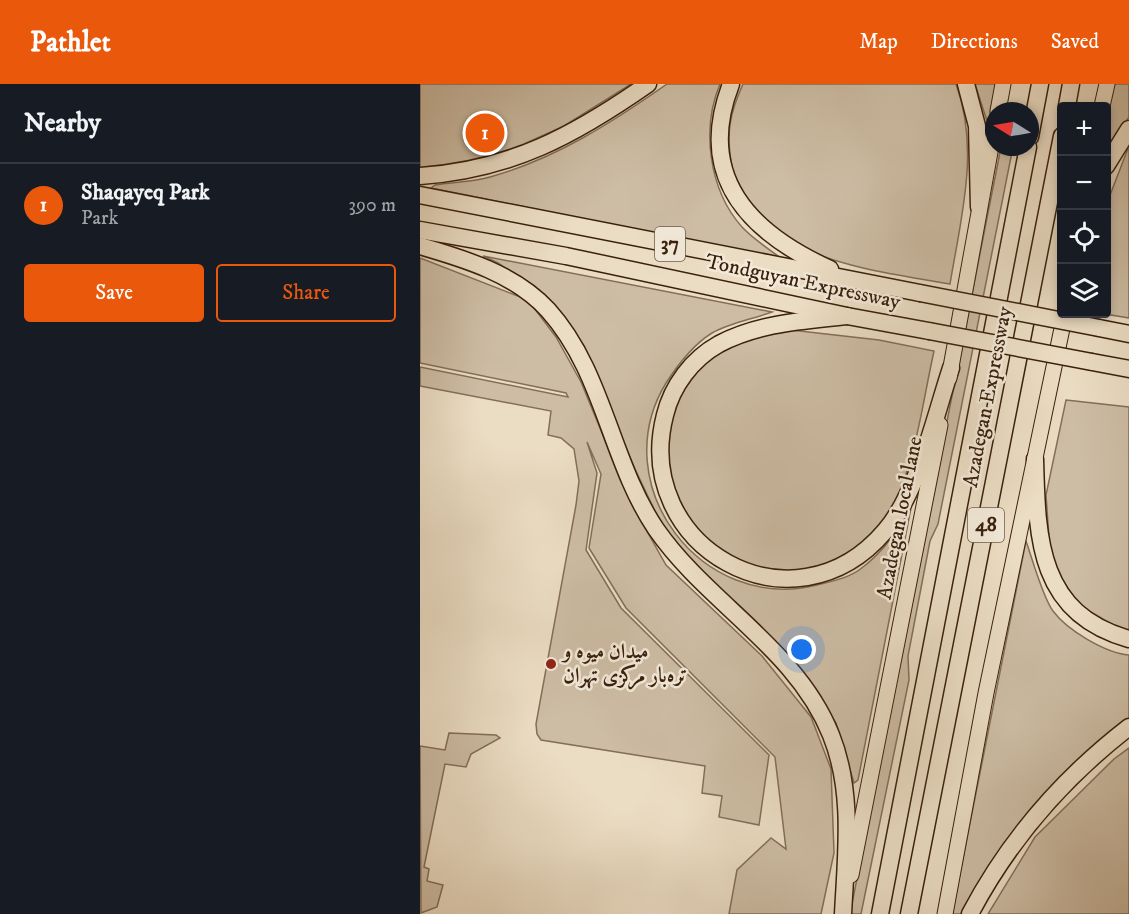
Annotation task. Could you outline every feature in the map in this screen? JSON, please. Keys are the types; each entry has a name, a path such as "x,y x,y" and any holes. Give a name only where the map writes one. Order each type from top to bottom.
{"highway":[{"path":"420,176 449,174 507,162 538,150 612,109 648,84"},
{"path":"731,84 724,102 720,143 736,199 754,222 777,242 856,280"},
{"path":"966,84 977,126 979,207"},
{"path":"1037,102 1040,84"},
{"path":"1068,102 1071,84"},
{"path":"1111,159 1129,129"},
{"name":"Azadegan Expressway","path":"880,914 1026,156"},
{"name":"Azadegan Expressway","path":"909,914 1058,156"},
{"name":"Tondguyan Expressway","path":"420,195 1129,334"},
{"name":"Tondguyan Expressway","path":"420,230 566,256 846,316 1129,369"},
{"path":"420,246 454,255 511,280 547,309 582,360 631,480 656,529 694,575 791,669 819,709 838,754 845,790 847,824 843,914"},
{"path":"846,316 782,323 742,333 716,346 693,364 674,388 658,439 661,472 668,497 685,526 718,558 745,572 769,579 825,574 844,567 866,552 886,530 908,496 951,368"},
{"path":"1035,459 1037,523 1049,575 1075,612 1092,625 1129,639"},
{"path":"970,914 1000,864 1049,798 1097,752 1129,727"}],"main road":[{"path":"1000,102 1003,84"},
{"path":"1103,102 1107,84"},
{"name":"Azadegan local lane","path":"843,914 951,368 989,156"},
{"path":"945,914 1064,318"}],"shaded area":[{"path":"420,84 631,84 564,126 524,144 449,171 420,169"},
{"path":"667,84 720,84 714,102 710,139 716,177 722,195 742,227 782,259 431,188 435,185 490,177 560,150 626,112"},
{"path":"743,84 956,84 967,134 968,159 963,209 950,284 887,273 819,255 789,241 763,223 743,198 730,155 730,125"},
{"path":"975,84 996,84 992,102 985,102 985,115"},
{"path":"1113,84 1129,84 1129,117 1111,146 1111,102"},
{"path":"1129,146 1129,318 1111,315 1111,193"},
{"path":"999,156 1011,156 938,524 930,541 908,656 909,680 861,914 850,914"},
{"path":"483,256 772,312 712,333 692,349 666,383 650,422 647,462 656,499 675,533 702,561 736,580 775,589 817,585 841,579 858,571 878,554 911,508 858,780 854,783 836,723 801,670 686,559 661,524 635,469 584,346 545,296 498,263"},
{"path":"420,258 528,300 556,337 581,382 630,501 666,565 762,656 811,717 831,769 834,853 821,914 729,914 737,870 771,838 786,849 775,757 626,608 589,548 601,474 587,442 597,473 586,550 621,608 769,755 759,825 719,817 722,796 702,793 705,766 541,740 537,734 536,724 576,505 579,481 574,449 561,438 548,435 551,411 420,386 420,367 568,397 566,393 420,363"},
{"path":"791,330 879,340 934,351 912,454 899,493 885,521 871,536 837,559 806,570 783,571 761,568 719,549 685,517 671,489 668,433 674,409 684,387 699,369 718,354 740,342 765,334"},
{"path":"1066,400 1129,407 1129,634 1077,604 1054,565 1050,552 1046,495"},
{"path":"1026,541 1045,597 1059,618 1077,633 1098,645 1129,655 1129,722 1056,781 961,914 952,914"},
{"path":"449,733 496,735 500,738 471,754 466,767 445,764 424,867 429,869 427,881 443,885 437,907 421,913 420,746 445,750"},
{"path":"1129,748 1129,914 988,914 1035,837 1114,759"}],"place":[{"name":"Shaqayeq Park","path":"485,133"},
{"name":"میدان میوه و تره‌بار مرکزی تهران","path":"551,664"}]}
